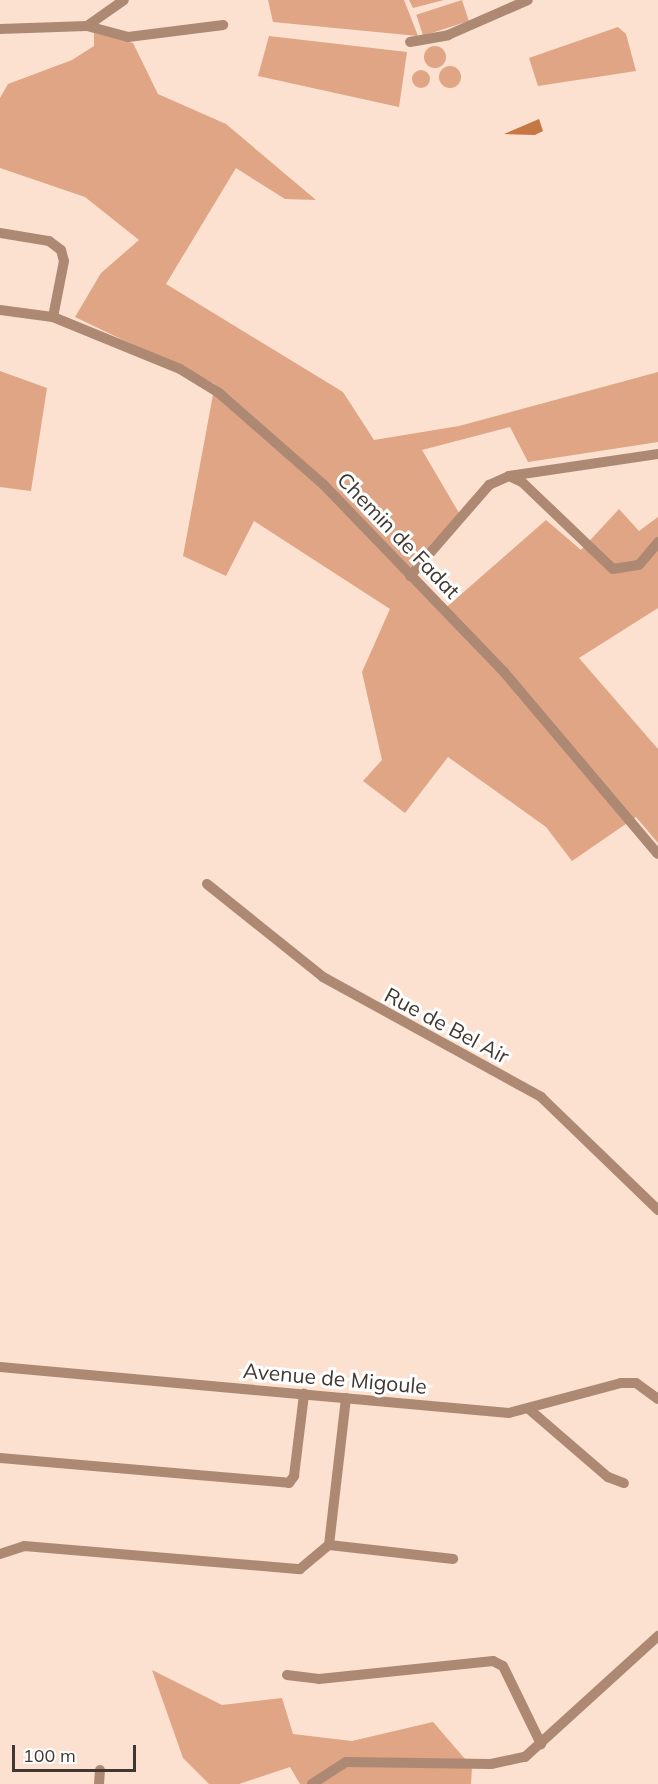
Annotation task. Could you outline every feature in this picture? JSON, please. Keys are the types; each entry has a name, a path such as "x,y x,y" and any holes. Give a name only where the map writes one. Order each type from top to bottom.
{"street":[{"path":"87,26 124,0"},
{"path":"410,42 448,35 528,0"},
{"path":"0,29 87,26 128,37 222,25"},
{"path":"0,233 49,241 61,250 64,261 53,317"},
{"name":"Chemin de Fadat","path":"0,310 53,317 180,369 219,393 323,484 504,672 658,854"},
{"path":"410,576 489,485 509,476 658,454"},
{"path":"509,476 522,482 613,568 639,565 658,542"},
{"name":"Rue de Bel Air","path":"207,884 323,977 541,1097 658,1210"},
{"name":"Avenue de Migoule","path":"0,1367 346,1398 530,1410 621,1383 636,1383 658,1399"},
{"path":"0,1458 289,1483 294,1476 304,1394"},
{"path":"0,1554 24,1546 300,1569 329,1545 346,1398"},
{"path":"530,1410 608,1477 624,1483"},
{"path":"329,1545 435,1561 453,1559"},
{"path":"312,1784 346,1762 512,1762 541,1744 658,1636"},
{"path":"287,1676 319,1679 493,1661 503,1666 541,1744"},
{"path":"99,1784 100,1770"}],"shaded area":[{"path":"268,0 404,0 418,36 273,22"},
{"path":"409,0 444,0 413,8"},
{"path":"462,0 469,21 423,36 416,15"},
{"path":"618,27 626,34 636,71 538,86 529,58"},
{"path":"94,33 133,43 158,94 226,124 316,200 285,199 236,168 166,284 343,392 374,440 459,426 658,372 658,442 528,462 510,427 422,450 459,513 404,575 441,612 546,520 581,550 619,509 639,531 658,517 658,608 579,658 658,749 658,843 636,817 572,861 546,827 448,757 405,813 363,781 382,760 362,672 390,609 254,521 226,576 183,556 215,384 75,317 101,273 139,240 85,197 0,168 0,98 8,84 72,60 94,46"},
{"path":"269,36 407,52 399,107 258,76"},
{"path":"435,46 443,49 446,57 443,65 435,68 427,65 424,57 427,49"},
{"path":"450,66 458,69 461,77 458,85 450,88 442,85 439,77 442,69"},
{"path":"421,70 427,73 430,79 427,85 421,88 415,85 412,79 415,73"},
{"path":"539,119 543,131 535,135 504,134"},
{"path":"0,371 47,388 31,491 0,487"},
{"path":"152,1670 222,1705 282,1698 293,1734 352,1741 433,1722 472,1767 471,1784 300,1784 290,1767 239,1784 209,1784 183,1758"}]}
